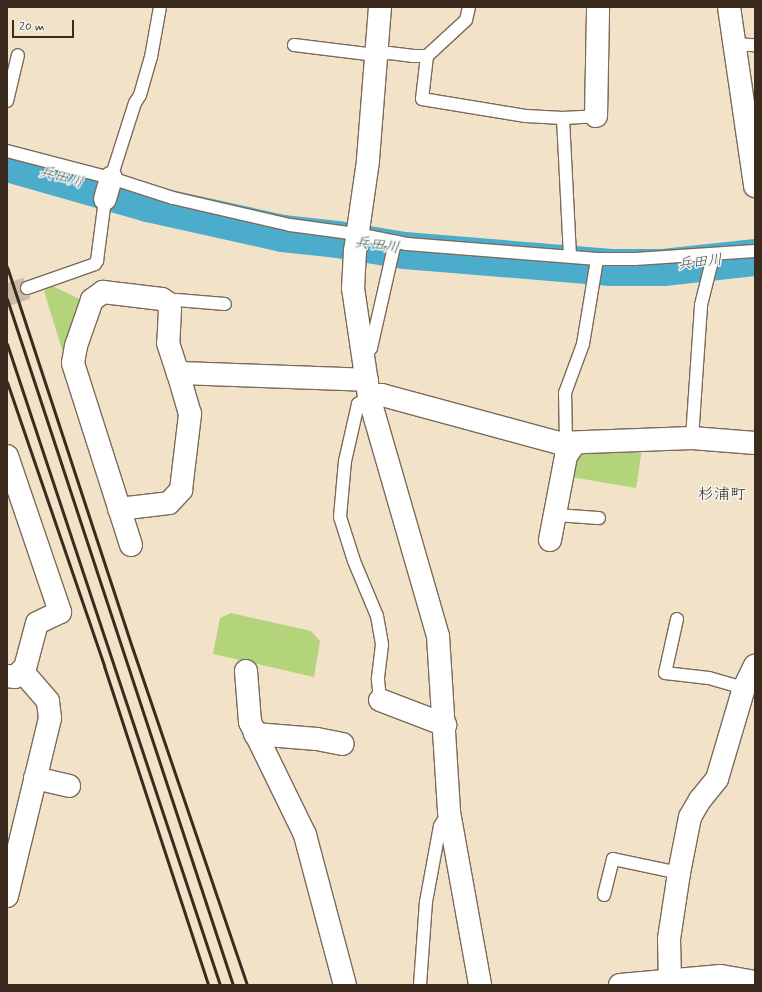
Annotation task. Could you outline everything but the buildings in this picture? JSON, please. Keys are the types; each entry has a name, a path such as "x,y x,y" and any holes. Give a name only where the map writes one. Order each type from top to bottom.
{"street":[{"path":"380,7 375,55 368,161 356,240 353,288 366,379 438,636 445,725 449,812 480,985"},
{"path":"596,116 598,7"},
{"path":"729,7 733,44 755,186"},
{"path":"119,509 169,503 181,490 190,414 168,343 170,310 168,304 162,299 103,292 92,300 76,346 73,363 119,509 131,545"},
{"path":"178,373 366,379 382,395 559,443 692,438 755,443"},
{"path":"550,540 566,456 570,443"},
{"path":"7,456 60,612 37,623 25,668 15,673 48,701 50,718 35,778 16,818 7,896"},
{"path":"670,980 669,939 679,873 690,817 700,800 717,779 744,688 755,665"},
{"path":"246,670 250,722 305,834 345,985"},
{"path":"380,700 445,725"},
{"path":"255,734 317,739 343,744"},
{"path":"35,778 69,786"},
{"path":"620,985 721,976 755,982"}],"lane":[{"path":"27,288 95,264 98,261 108,186 135,103 140,95 151,56 160,7"},
{"path":"469,7 466,20 427,56 422,99 526,116 563,118 596,116"},
{"path":"733,44 755,45"},
{"path":"294,45 375,55 389,53 427,56"},
{"path":"7,101 18,55"},
{"path":"563,118 570,256"},
{"path":"7,151 108,186 173,198 356,240 570,256 597,260 711,258 755,251"},
{"path":"380,700 378,680 382,645 377,616 354,561 340,516 344,461 358,404 366,379 370,348 395,242"},
{"path":"692,438 701,305 711,258"},
{"path":"570,443 565,393 583,344 597,260"},
{"path":"168,304 177,300 225,304"},
{"path":"555,515 599,518"},
{"path":"677,619 665,673 709,678 744,688"},
{"path":"420,985 426,902 440,826 449,812"},
{"path":"604,895 613,859 679,873"}],"green space":[{"path":"52,286 82,300 64,356 44,291"},
{"path":"589,449 642,449 636,488 571,477 574,462"},
{"path":"231,613 311,631 320,641 314,677 213,654 220,618"}],"waterway":[{"name":"兵田川","path":"7,163 147,203 282,233 337,239 404,250 610,267 663,267 755,257"}],"tunnel":[{"path":"7,295 27,288"}],"railway":[{"path":"7,267 133,650 247,985"},
{"path":"7,299 233,985"},
{"path":"7,344 220,985"},
{"path":"7,382 104,666 208,985"}],"district":[{"name":"杉浦町","path":"722,495"}]}
